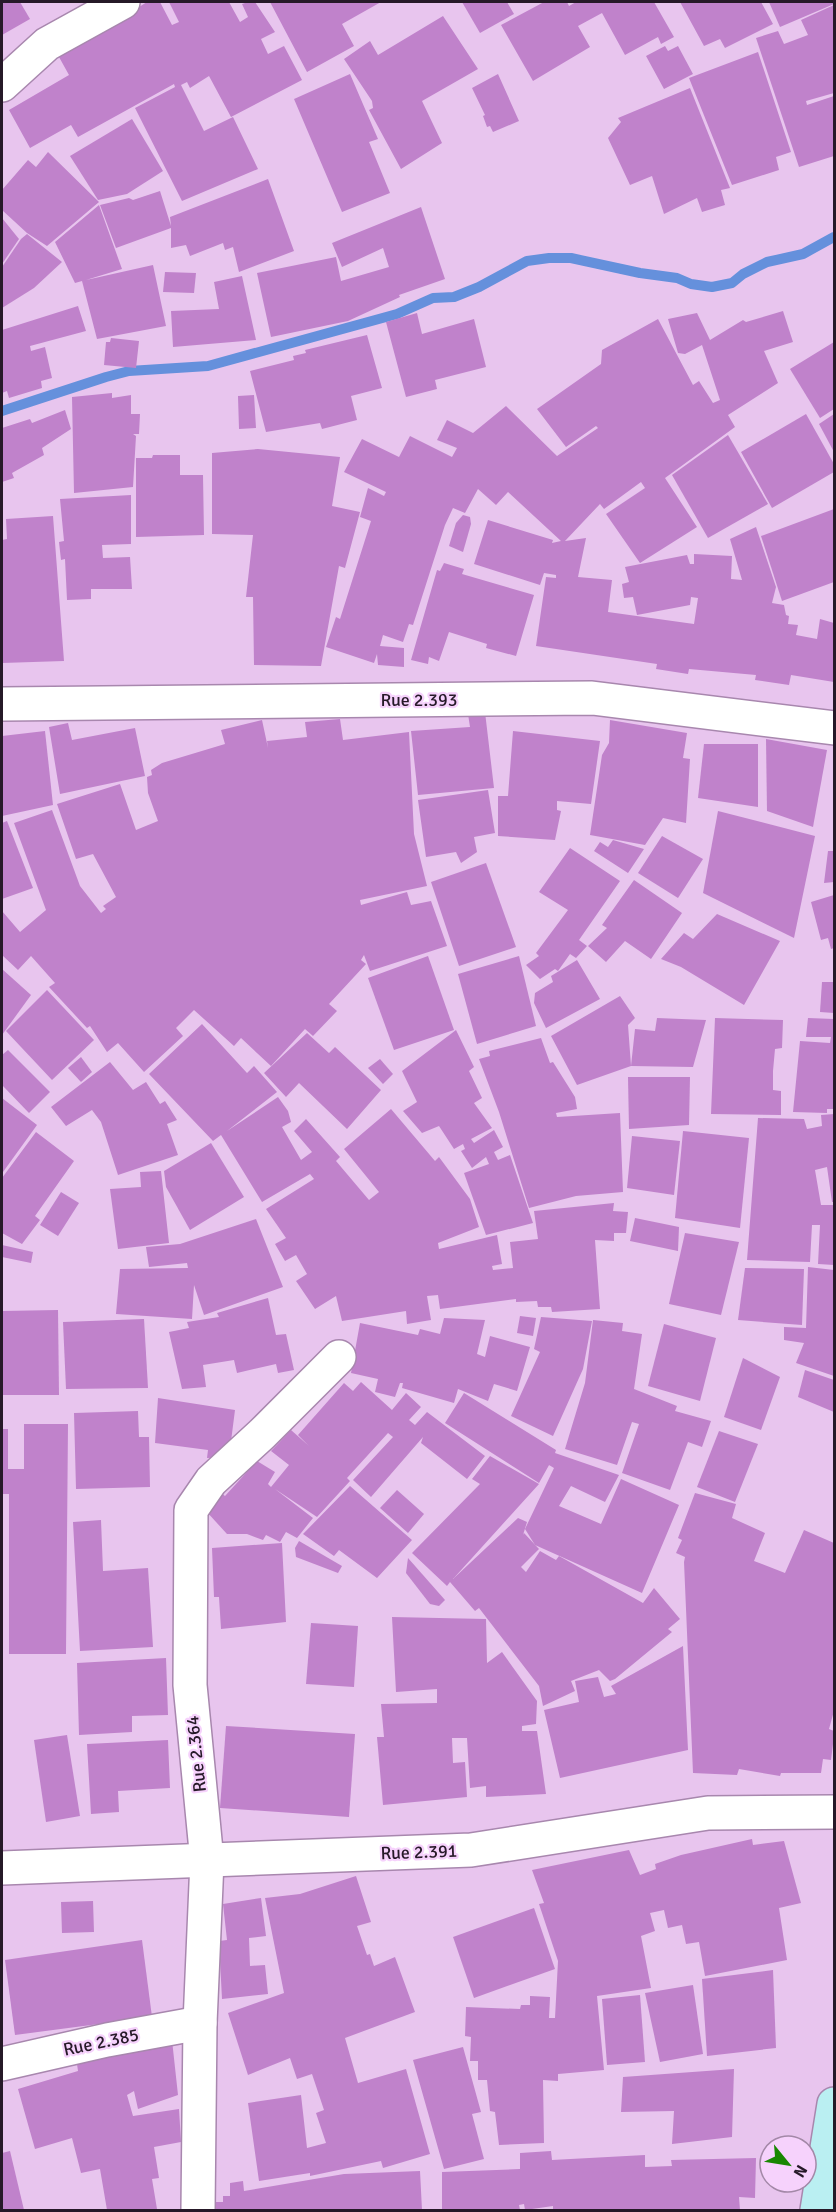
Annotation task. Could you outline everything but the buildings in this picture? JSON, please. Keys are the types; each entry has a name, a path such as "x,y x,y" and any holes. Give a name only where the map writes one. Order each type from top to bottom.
{"main road":[{"path":"817,2211 834,2104"}],"street":[{"path":"2,85 47,44 123,2"},
{"name":"Rue 2.393","path":"2,704 592,698 834,728"},
{"name":"Rue 2.364","path":"198,2211 200,2023 207,1861 190,1685 191,1510 211,1480 262,1434 339,1357"},
{"name":"Rue 2.391","path":"2,1868 471,1850 708,1813 834,1812"},
{"name":"Rue 2.385","path":"2,2064 107,2040 200,2023"}],"waterway":[{"path":"2,411 129,371 208,366 397,314 433,298 454,297 479,287 527,261 571,258 712,287 732,283 743,274 767,262 803,254 834,237"}]}
